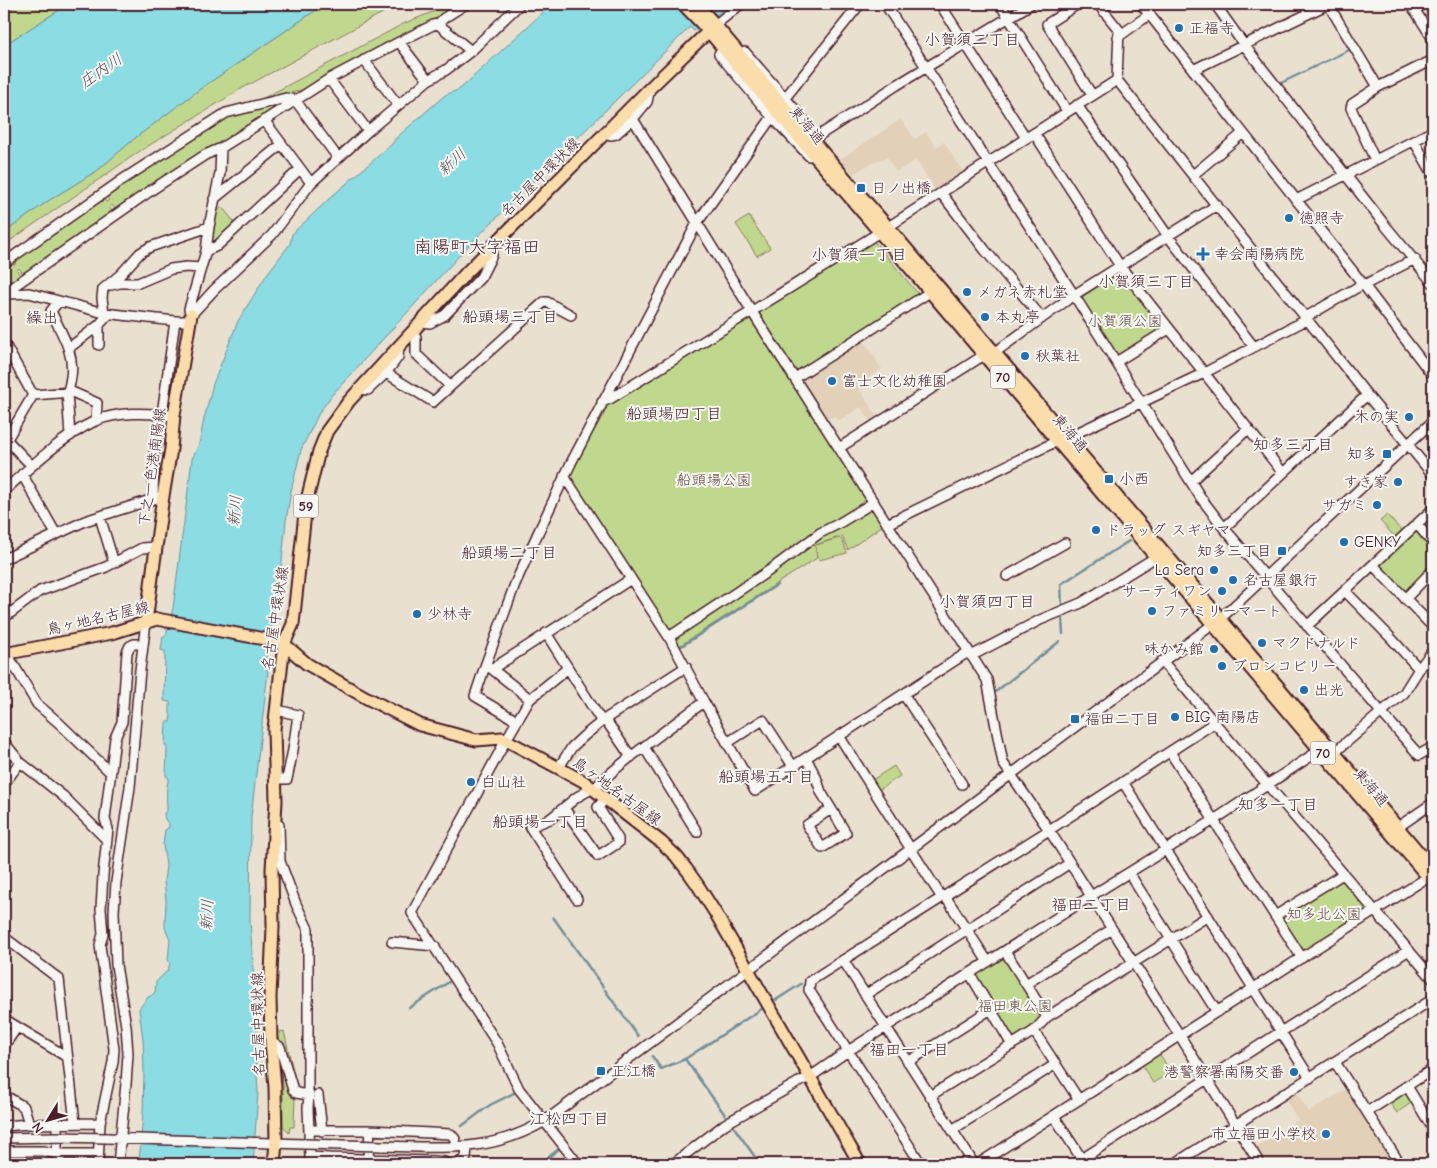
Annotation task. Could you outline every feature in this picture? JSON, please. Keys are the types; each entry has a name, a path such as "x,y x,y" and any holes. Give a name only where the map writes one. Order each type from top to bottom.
{"main road":[{"name":"東海通","path":"682,4 710,26 812,140 883,229 1216,621 1320,750 1432,876"},
{"name":"東海通","path":"696,4 710,26 823,166 883,229 930,292 989,354"},
{"name":"名古屋中環状線","path":"274,1164 276,1143 275,1087 270,997 272,869 276,779 274,730 277,710 280,642 293,624 306,504 319,451 332,424 360,388 488,250 710,26"},
{"name":"下之一色港南陽線","path":"151,621 158,498 171,449 166,414 190,318"},
{"name":"東海通","path":"1062,439 1156,557 1335,752 1398,827 1432,876"},
{"name":"鳥ヶ地名古屋線","path":"4,650 112,633 151,621 280,642 307,664 420,725 476,740 502,738 559,767 606,798 676,856 716,914 860,1164"}],"street":[{"path":"4,295 153,189 205,155 221,148 330,79 399,42 438,24 466,4"},
{"path":"4,295 28,293 107,314 175,321 190,318 214,290 272,235 311,183 428,80 446,70 471,51 520,4"},
{"path":"710,26 740,4"},
{"path":"785,98 860,4"},
{"path":"885,4 1074,294 1201,498 1224,528 1419,755 1433,747"},
{"path":"940,4 1120,266 1283,473"},
{"path":"1000,4 1068,111"},
{"path":"734,41 804,121 812,140 926,67 1030,4"},
{"path":"1078,4 1047,24 1092,95"},
{"path":"1098,4 1119,30 1116,80 1433,474"},
{"path":"1142,4 1433,376"},
{"path":"1193,70 1328,4 1378,87"},
{"path":"1424,4 1412,7 1433,39"},
{"path":"1220,5 1244,45 1384,224 1433,283"},
{"path":"1118,37 1150,14"},
{"path":"438,24 471,51"},
{"path":"399,42 428,80"},
{"path":"720,53 724,61 772,117 805,153 823,166"},
{"path":"364,60 398,105"},
{"path":"1375,160 1351,108 1352,104 1378,87 1433,60"},
{"path":"330,79 368,131"},
{"path":"602,402 610,399 941,193 1116,80"},
{"path":"605,133 616,134 634,119 647,102 650,88"},
{"path":"4,263 159,155 226,113 286,98 295,100 338,158"},
{"path":"1077,105 1168,236 1254,347"},
{"path":"517,721 475,696 489,667 515,584 564,476 697,223 772,117"},
{"path":"634,119 697,223 986,680 1003,763 1049,830 1134,962 1260,1164"},
{"path":"264,120 311,183"},
{"path":"1296,200 1433,131"},
{"path":"1193,175 1243,133"},
{"path":"1414,141 1433,174"},
{"path":"214,199 282,144"},
{"path":"190,318 190,309 206,251 220,173 221,148"},
{"path":"206,251 216,246 300,168"},
{"path":"941,193 985,250 1042,318"},
{"path":"840,448 989,354 1074,294 1217,204"},
{"path":"107,314 102,298 103,289 121,274 140,253 150,247 209,227"},
{"path":"888,524 1062,439 1204,373 1307,318 1363,285 1415,259"},
{"path":"106,287 120,282 138,283 171,269 201,268"},
{"path":"24,279 28,293"},
{"path":"795,378 930,292"},
{"path":"59,301 51,311 72,355 73,368 67,392 70,436"},
{"path":"386,373 433,402 544,302 572,315"},
{"path":"69,348 98,325 107,314"},
{"path":"4,491 31,466 70,436 96,421 114,416 166,414 175,321"},
{"path":"98,325 99,345"},
{"path":"417,327 416,354 450,386"},
{"path":"1116,362 1169,329"},
{"path":"4,343 33,395"},
{"path":"360,388 368,390 386,373 398,357 399,346"},
{"path":"33,395 72,392 97,403 96,421"},
{"path":"1224,528 1367,394"},
{"path":"31,466 5,438 33,395"},
{"path":"4,1138 56,1136 467,1147 487,1144 523,1133 545,1121 1216,621 1433,421"},
{"path":"1191,481 1248,429"},
{"path":"22,474 56,534"},
{"path":"564,476 669,637 755,791 970,654 1040,620 1081,603 1156,557"},
{"path":"4,559 85,521 158,498"},
{"path":"669,637 770,570 820,533 874,502"},
{"path":"1308,626 1433,509"},
{"path":"100,517 114,563"},
{"path":"1417,524 1433,544"},
{"path":"1007,576 1065,543"},
{"path":"4,618 40,591 99,570 142,548 156,547"},
{"path":"1373,566 1433,627"},
{"path":"1404,599 1433,570"},
{"path":"489,667 546,634 631,579"},
{"path":"1345,591 1419,669"},
{"path":"118,1164 124,1138 128,1054 126,1026 116,964 114,912 130,787 143,644 151,621"},
{"path":"546,634 630,757"},
{"path":"98,1164 100,1123 114,1049 100,945 103,934 101,909 108,829 104,819 114,738 122,722 127,652 130,646 134,644 143,644"},
{"path":"4,650 37,704 110,772"},
{"path":"1335,752 1404,693 1433,650"},
{"path":"1162,661 1433,979"},
{"path":"489,667 530,699"},
{"path":"568,668 530,699 412,912 497,1042 519,1089 578,1164"},
{"path":"559,767 572,747 604,720 686,668"},
{"path":"904,695 962,784"},
{"path":"577,899 530,827 550,819 577,797 593,789 630,757 704,702"},
{"path":"276,779 286,779 293,750 298,714 277,710"},
{"path":"727,743 763,720 793,766"},
{"path":"921,1164 809,990 810,981 1214,723"},
{"path":"839,736 897,825 910,849 988,962"},
{"path":"4,742 20,762 63,796 107,840"},
{"path":"644,747 697,832"},
{"path":"673,1164 725,1124 810,1077 1091,896 1214,820 1320,750"},
{"path":"1170,752 1302,958"},
{"path":"806,758 821,792 832,809 846,833 822,848 807,825 832,809"},
{"path":"4,784 20,762"},
{"path":"1123,782 1310,1078"},
{"path":"564,808 598,856 618,843 618,839 598,807 606,798"},
{"path":"1398,827 1433,803"},
{"path":"274,824 279,825 280,861 296,904 308,929 308,1108 310,1160 368,1159 432,1161 444,1162 446,1164"},
{"path":"865,995 1070,863"},
{"path":"1129,873 1217,1012"},
{"path":"1275,916 1343,874"},
{"path":"978,1164 1432,876"},
{"path":"930,1096 1034,1031 1047,1017 1208,916"},
{"path":"1026,984 1112,929"},
{"path":"4,938 59,979 75,1123"},
{"path":"392,942 435,946"},
{"path":"1054,1116 1080,1163 1409,950"},
{"path":"1005,951 1047,1017"},
{"path":"843,960 974,1164"},
{"path":"970,974 1012,1044"},
{"path":"1174,1164 1433,999"},
{"path":"908,1062 991,1009"},
{"path":"4,1019 67,1057"},
{"path":"4,1046 17,1026"},
{"path":"1034,1031 1079,1100"},
{"path":"271,1040 280,1047 293,1090 296,1094 308,1094"},
{"path":"1335,1062 1400,1164"},
{"path":"952,1130 1056,1064"},
{"path":"1367,1112 1433,1069"},
{"path":"1407,1086 1433,1128"},
{"path":"4,1095 24,1107 29,1124"},
{"path":"318,1095 322,1131"},
{"path":"56,1164 60,1154 57,1123"},
{"path":"4,1126 100,1123"},
{"path":"309,1130 370,1130 452,1134 455,1139 455,1147"},
{"path":"368,1159 370,1130"},
{"path":"457,1164 466,1158 467,1147"},
{"path":"4,1151 98,1154"},
{"path":"4,1158 13,1164"}],"shaded area":[{"path":"901,119 915,139 926,132 936,147 944,142 964,173 936,191 916,160 896,172 887,157 853,174 840,159"},
{"name":"富士文化幼稚園","path":"862,338 882,369 857,385 879,420 872,424 861,407 838,421 834,416 826,420 799,378"},
{"name":"市立福田小学校","path":"1346,1089 1393,1164 1266,1164 1255,1148 1298,1120 1286,1100 1297,1093 1309,1112"}],"green space":[{"path":"4,4 69,4 4,45"},
{"path":"325,4 399,4 241,89 140,151 4,245 4,233 48,201 98,170 134,139 200,89"},
{"path":"449,4 458,4 439,15 437,19 428,22 311,86 256,102 405,23"},
{"path":"285,102 268,114 239,129 220,144 116,210 112,205 109,207 113,212 24,275 19,268 17,270 21,277 4,289 4,267 11,262 14,265 16,264 13,260 103,198 106,202 109,200 106,196 159,160 229,117"},
{"path":"222,207 236,224 216,242 211,240 215,213"},
{"path":"749,216 770,248 757,256 736,224"},
{"name":"船頭場公園","path":"873,240 920,296 797,374 883,525 848,550 842,536 816,545 839,538 842,540 847,553 819,560 815,545 817,558 679,646 569,474 609,403"},
{"name":"小賀須公園","path":"1118,274 1122,275 1163,327 1162,330 1116,356 1081,300 1082,297"},
{"path":"1387,515 1403,532 1396,538 1380,521"},
{"path":"1415,532 1419,532 1433,551 1433,566 1407,593 1404,593 1380,568 1380,563"},
{"path":"894,766 900,776 879,790 872,780"},
{"name":"知多北公園","path":"1340,881 1343,881 1366,908 1366,911 1304,950 1300,949 1282,920 1283,917"},
{"name":"福田東公園","path":"1003,957 1007,959 1042,1015 1042,1019 1015,1038 976,976 976,974"},
{"path":"284,1031 295,1086 279,1040 280,1032"},
{"path":"1159,1053 1171,1072 1153,1083 1141,1064"},
{"path":"279,1058 295,1095 294,1127 290,1127 289,1133 283,1126 283,1085"},
{"path":"1403,1093 1407,1094 1412,1102 1397,1113 1389,1102"}],"water":[{"name":"庄内川","path":"69,4 325,4 200,89 134,139 98,170 48,201 4,233 4,45"},
{"name":"新川","path":"552,4 722,4 724,9 694,31 690,27 468,246 332,395 319,413 301,450 286,521 278,601 270,601 272,644 268,650 267,658 268,672 251,817 250,919 257,1034 255,1035 258,1093 253,1164 139,1164 144,1073 143,1040 139,1009 148,997 155,992 156,982 168,970 170,963 168,960 170,939 165,928 166,901 164,881 166,866 163,845 165,830 169,827 164,813 167,811 169,778 166,776 167,748 165,745 166,722 170,722 171,715 170,702 164,701 165,651 161,650 163,636 166,636 173,608 192,459 199,444 213,384 238,321 267,274 290,244 292,234 392,144 396,138 445,95 460,89"}],"waterway":[{"path":"1279,84 1349,50"},
{"path":"1062,606 1061,584 1129,541"},
{"path":"680,647 777,585"},
{"path":"1062,617 1063,634"},
{"path":"994,693 1060,641"},
{"path":"553,917 603,987"},
{"path":"409,1008 452,980"},
{"path":"776,1000 801,984"},
{"path":"605,990 638,1036"},
{"path":"652,1056 661,1069 685,1059 763,1008"},
{"path":"685,1059 728,1119"},
{"path":"462,1126 490,1105 516,1092"},
{"path":"731,1123 760,1164"},
{"path":"540,1164 560,1148"}],"place":[{"name":"正福寺","path":"1179,28"},
{"name":"日ノ出橋","path":"861,188"},
{"name":"徳照寺","path":"1289,218"},
{"name":"幸会南陽病院","path":"1203,254"},
{"name":"メガネ赤札堂","path":"967,292"},
{"name":"本丸亭","path":"985,317"},
{"name":"秋葉社","path":"1025,356"},
{"name":"富士文化幼稚園","path":"832,381"},
{"name":"木の実","path":"1409,417"},
{"name":"知多","path":"1387,454"},
{"name":"小西","path":"1109,479"},
{"name":"すき家","path":"1398,482"},
{"name":"サガミ","path":"1377,505"},
{"name":"ドラッグ スギヤマ","path":"1096,530"},
{"name":"GENKY","path":"1344,542"},
{"name":"知多三丁目","path":"1282,551"},
{"name":"La Sera","path":"1214,570"},
{"name":"名古屋銀行","path":"1233,580"},
{"name":"サーティワン","path":"1222,591"},
{"name":"ファミリーマート","path":"1152,611"},
{"name":"少林寺","path":"417,614"},
{"name":"マクドナルド","path":"1262,643"},
{"name":"味かみ館","path":"1214,649"},
{"name":"ブロンコビリー","path":"1222,666"},
{"name":"出光","path":"1304,690"},
{"name":"BIG 南陽店","path":"1175,717"},
{"name":"福田二丁目","path":"1075,719"},
{"name":"白山社","path":"471,782"},
{"name":"正江橋","path":"601,1071"},
{"name":"港警察署南陽交番","path":"1294,1072"},
{"name":"市立福田小学校","path":"1326,1134"}],"district":[{"name":"小賀須二丁目","path":"972,40"},
{"name":"南陽町大字福田","path":"477,247"},
{"name":"小賀須一丁目","path":"859,255"},
{"name":"小賀須三丁目","path":"1146,282"},
{"name":"船頭場三丁目","path":"510,317"},
{"name":"繰出","path":"42,318"},
{"name":"船頭場四丁目","path":"674,414"},
{"name":"知多三丁目","path":"1293,445"},
{"name":"船頭場二丁目","path":"509,553"},
{"name":"小賀須四丁目","path":"987,602"},
{"name":"船頭場五丁目","path":"766,777"},
{"name":"知多一丁目","path":"1278,805"},
{"name":"船頭場一丁目","path":"540,822"},
{"name":"福田二丁目","path":"1091,905"},
{"name":"福田一丁目","path":"909,1050"},
{"name":"江松四丁目","path":"569,1119"}]}
